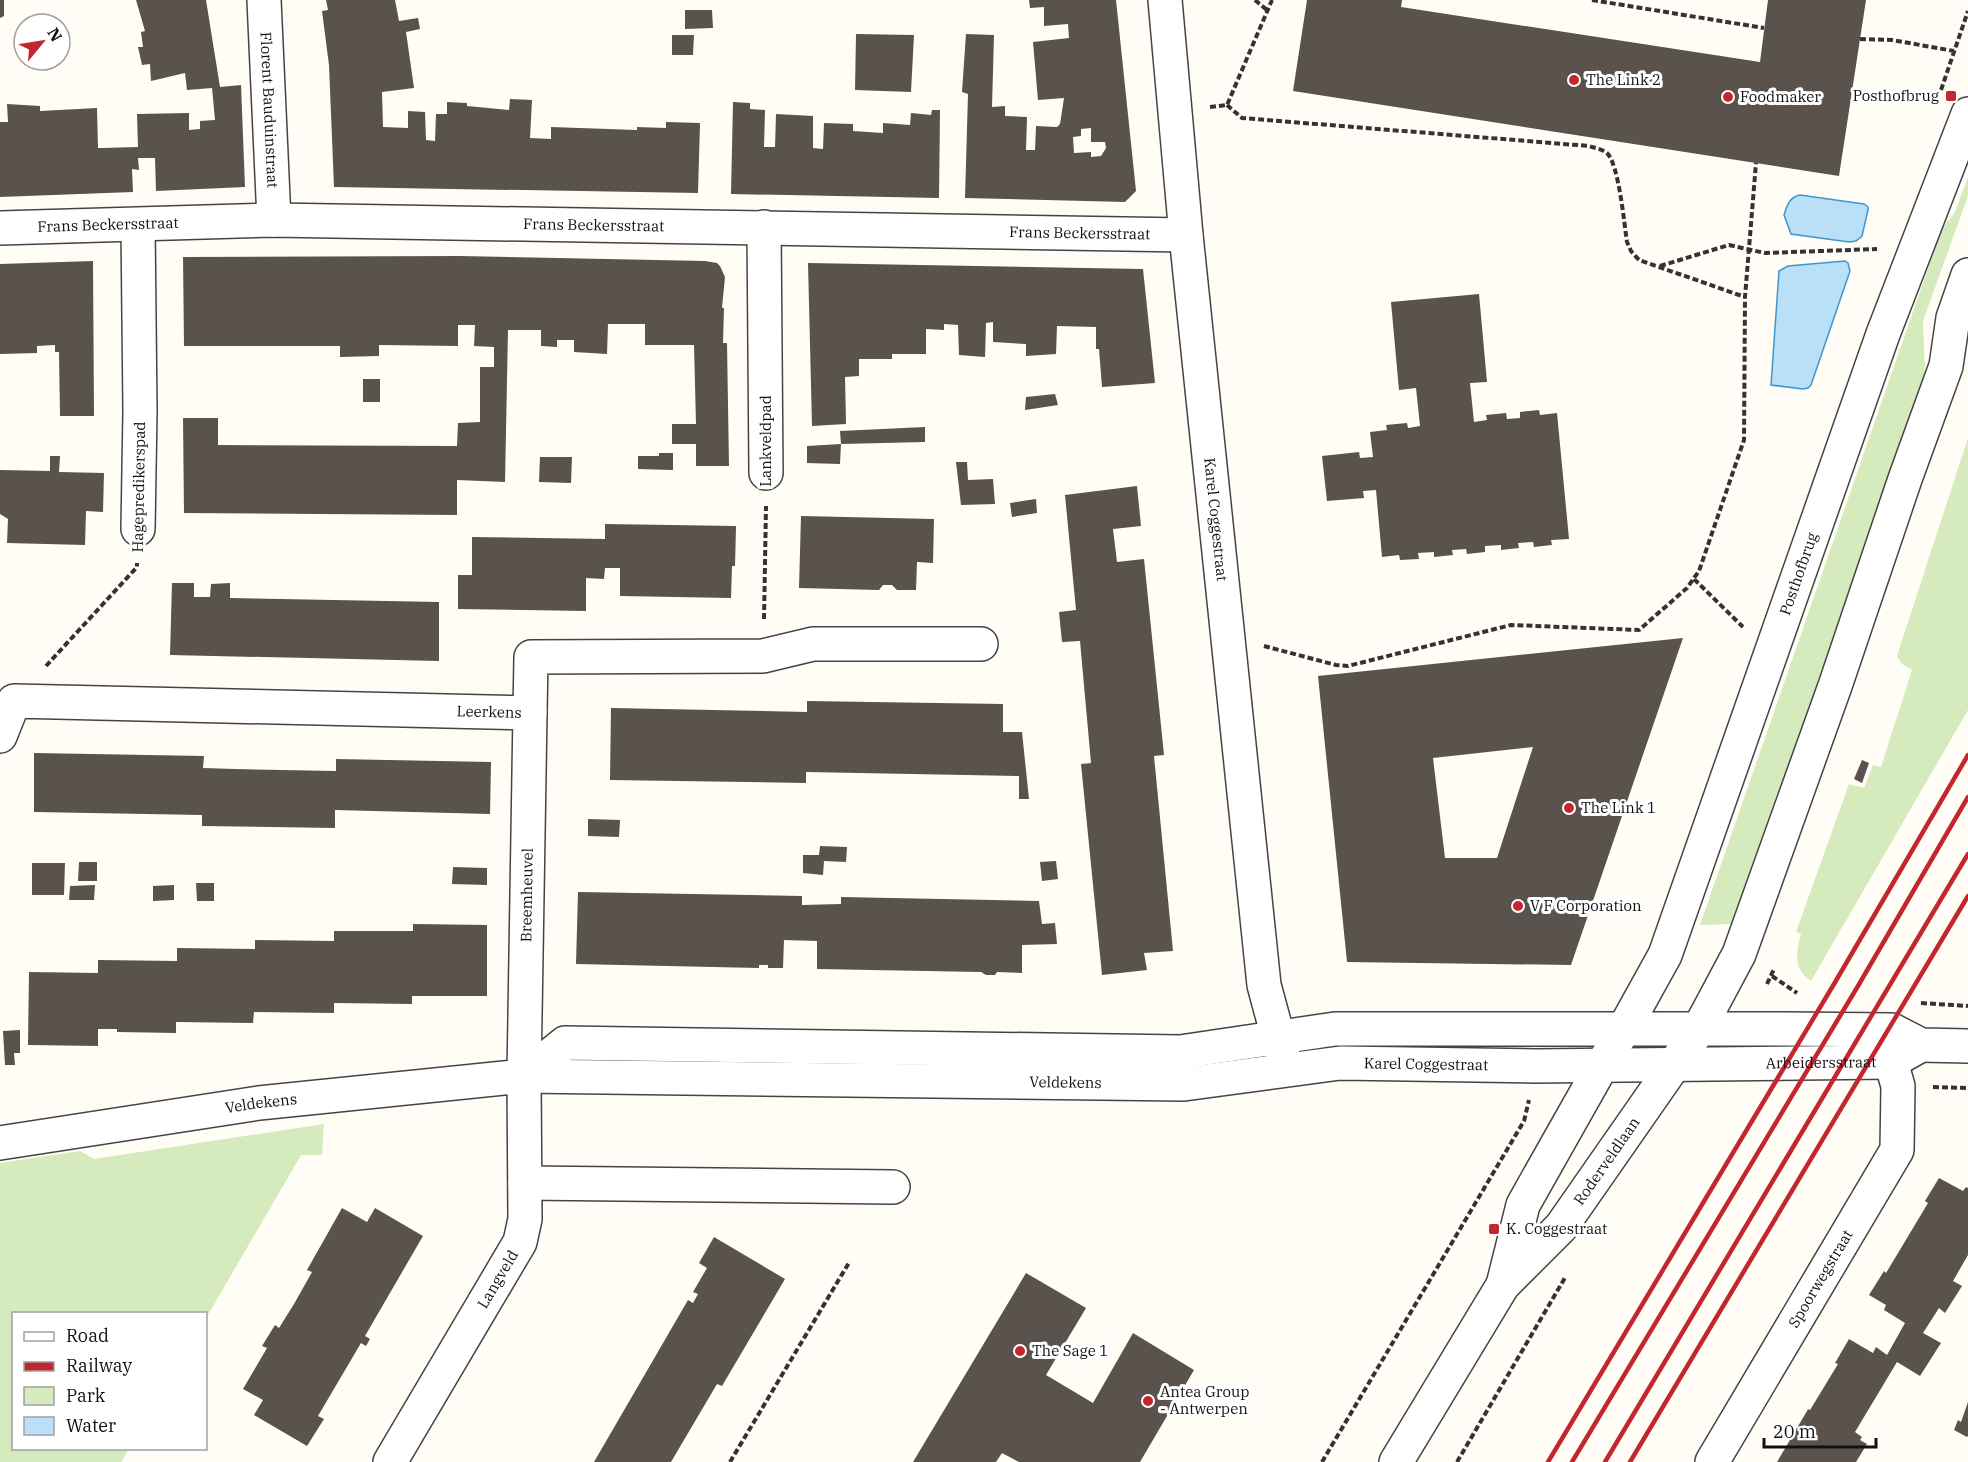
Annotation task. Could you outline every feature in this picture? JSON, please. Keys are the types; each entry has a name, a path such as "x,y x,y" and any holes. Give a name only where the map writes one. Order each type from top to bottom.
{"street":[{"name":"Florent Bauduinstraat","path":"264,0 274,220"},
{"name":"Karel Coggestraat","path":"1165,0 1186,235 1264,985 1286,1070 1340,1063 1536,1066 1675,1064"},
{"name":"Posthofbrug","path":"1624,1029 1665,955 1883,334 1968,114"},
{"name":"Frans Beckersstraat","path":"0,228 274,220 1186,235"},
{"name":"Hagepredikerspad","path":"138,225 140,411 138,529"},
{"name":"Lankveldpad","path":"764,227 766,472"},
{"path":"1699,1029 1739,954 1819,733 1946,366 1953,318 1968,275"},
{"name":"Leerkens","path":"14,701 530,713 531,657 763,656 813,644 981,644"},
{"path":"0,736 14,701"},
{"name":"Breemheuvel","path":"524,1076 530,713"},
{"path":"524,1076 565,1043 1180,1052 1335,1029 1739,1029 1892,1030 1921,1045 1968,1046"},
{"name":"Roderveldlaan","path":"1503,1285 1523,1205 1624,1029"},
{"name":"Roderveldlaan","path":"1396,1462 1503,1285 1561,1227 1699,1029"},
{"name":"Arbeidersstraat","path":"1675,1064 1716,1063 1895,1074 1921,1045"},
{"path":"842,1080 843,1047"},
{"name":"Veldekens","path":"0,1143 260,1103 524,1076 1184,1084 1286,1070"},
{"name":"Spoorwegstraat","path":"1712,1462 1897,1150 1895,1074"},
{"name":"Langveld","path":"390,1462 520,1242 525,1219 524,1076"},
{"path":"525,1183 893,1187"}],"path":[{"path":"1256,0 1267,10"},
{"path":"1227,105 1272,0"},
{"path":"1592,0 1764,28"},
{"path":"1939,95 1968,11"},
{"path":"1860,39 1892,39 1954,51"},
{"path":"1175,110 1227,105 1242,118 1589,146 1606,151 1615,166 1627,242 1639,260 1744,297"},
{"path":"1228,636 1336,665 1348,666 1512,625 1639,630 1646,625 1694,579 1699,571 1744,440 1744,297 1756,163"},
{"path":"1660,266 1729,245 1765,253 1886,248"},
{"name":"Lankveldpad","path":"763,656 766,472"},
{"name":"Hagepredikerspad","path":"14,701 137,567 138,529"},
{"path":"1694,579 1744,629"},
{"path":"1322,1462 1524,1121 1536,1066"},
{"path":"730,1462 850,1261"}],"green space":[{"path":"1968,177 1968,196 1923,321 1925,374 1733,924 1700,925 1940,234 1954,214"},
{"path":"1968,438 1968,710 1811,981 1801,971 1797,960 1801,934 1796,932 1849,784 1864,788 1873,765 1881,767 1912,670 1902,664 1897,656"},
{"path":"324,1124 322,1155 301,1155 207,1316 207,1312 12,1312 12,1450 128,1450 121,1462 0,1462 0,1163 80,1151 94,1159"}],"water":[{"path":"1800,195 1864,204 1868,210 1862,236 1856,241 1849,242 1791,234 1784,215 1791,200"},
{"path":"1845,261 1850,271 1811,385 1803,389 1771,385 1779,271 1788,266"}],"building":[{"path":"0,0 4,0 4,16 0,18"},
{"path":"136,0 206,0 220,87 241,85 245,187 156,191 155,158 138,158 139,170 132,169 133,192 0,197 0,122 8,122 7,104 40,106 40,111 97,108 98,148 138,147 137,114 189,113 189,130 200,129 200,121 215,120 212,88 187,90 185,73 151,81 150,64 142,65 138,47 143,47 141,32 145,31"},
{"path":"326,0 395,0 399,21 418,18 420,29 406,32 414,88 382,92 383,127 408,128 408,111 425,112 426,140 435,141 436,114 447,114 447,102 509,110 510,99 532,100 530,138 551,139 551,127 637,130 637,127 666,128 666,122 700,123 698,193 334,187 329,65 322,11 328,10"},
{"path":"1029,0 1116,0 1136,191 1125,202 965,198 968,94 962,92 966,34 994,35 992,107 1005,106 1005,116 1027,117 1026,150 1035,150 1036,126 1057,127 1060,124 1064,98 1038,100 1033,42 1069,38 1068,24 1044,26 1044,7 1030,8","holes":["1091,128 1091,142 1105,142 1106,148 1101,156 1091,157 1091,152 1074,153 1073,137 1081,136 1081,129"]},
{"name":"The Link 2","path":"1307,0 1402,0 1401,7 1760,62 1768,0 1866,0 1839,176 1293,91"},
{"path":"685,10 712,10 713,28 685,29"},
{"path":"856,34 914,35 911,92 855,90"},
{"path":"672,35 694,35 693,55 672,55"},
{"path":"733,102 750,103 750,109 765,110 764,147 775,147 776,114 813,116 813,148 823,149 824,123 853,124 853,131 883,133 883,123 910,125 911,113 931,115 932,110 940,110 939,198 731,194"},
{"path":"459,256 717,263 725,277 722,308 724,308 723,343 727,343 729,466 696,466 696,444 672,444 672,424 696,424 694,345 645,345 645,324 608,324 607,354 574,352 574,340 557,340 557,347 541,346 541,330 508,330 505,482 457,480 457,515 184,513 183,418 218,418 218,445 457,446 458,423 480,422 480,367 494,367 494,347 474,346 475,325 458,325 458,346 379,345 379,356 340,357 340,346 184,346 183,257"},
{"path":"93,261 94,416 60,416 59,352 55,352 55,345 37,346 37,353 0,354 0,264"},
{"path":"808,263 1143,269 1155,383 1102,387 1099,349 1096,349 1096,327 1057,326 1056,354 1026,356 1026,344 993,342 993,322 986,323 985,357 959,355 958,325 944,324 944,330 926,329 926,354 892,354 892,359 859,359 859,376 845,377 846,424 812,426"},
{"path":"1479,294 1487,382 1470,383 1474,422 1487,420 1486,415 1506,413 1507,419 1520,418 1520,412 1539,410 1540,415 1557,413 1569,539 1551,540 1552,545 1534,547 1533,542 1518,543 1519,548 1501,550 1501,545 1485,546 1485,552 1467,554 1466,549 1452,550 1453,555 1434,557 1434,552 1418,553 1419,559 1400,560 1399,555 1382,557 1376,490 1363,491 1364,498 1327,501 1322,456 1359,452 1360,458 1373,457 1370,432 1387,430 1386,425 1407,423 1408,428 1420,426 1416,388 1399,390 1391,302"},
{"path":"363,379 380,379 380,402 363,402"},
{"path":"1055,394 1058,405 1025,410 1026,397"},
{"path":"925,427 925,442 841,444 840,431"},
{"path":"841,444 840,464 807,463 807,446"},
{"path":"659,453 673,453 673,470 638,469 638,456 659,456"},
{"path":"50,456 60,456 59,472 104,473 103,512 86,511 85,545 7,543 8,519 0,514 0,470 50,471"},
{"path":"540,457 572,457 571,483 539,482"},
{"path":"956,462 967,462 968,480 993,479 995,504 961,505"},
{"path":"1137,486 1141,526 1113,529 1117,562 1144,559 1164,755 1154,756 1173,951 1144,953 1147,970 1102,975 1081,764 1091,763 1080,641 1062,642 1059,612 1076,610 1065,495"},
{"path":"1036,499 1037,513 1012,517 1010,503"},
{"path":"801,516 934,519 933,563 917,562 916,590 897,590 892,585 883,585 879,590 799,588"},
{"path":"605,524 736,526 731,598 620,596 620,568 605,568 604,579 586,578 586,611 458,609 458,575 472,575 472,537 605,539"},
{"path":"172,583 194,583 194,597 210,597 211,584 230,583 230,598 439,602 439,661 170,655"},
{"name":"The Link 1","path":"1683,638 1571,965 1347,962 1318,676","holes":["1533,747 1497,858 1445,858 1433,758"]},
{"path":"807,701 1003,704 1003,732 1022,732 1029,799 1019,799 1019,776 806,772 806,783 610,780 611,708 807,712"},
{"path":"34,753 204,756 203,768 336,771 336,759 491,762 490,814 335,810 335,828 202,826 202,815 34,812"},
{"path":"1862,760 1869,763 1862,783 1854,779"},
{"path":"588,819 620,820 619,837 588,836"},
{"path":"820,846 847,847 846,862 824,861 823,875 803,873 803,855 819,855"},
{"path":"1056,861 1058,879 1042,881 1040,862"},
{"path":"79,862 97,862 97,881 78,881"},
{"path":"32,863 65,863 64,895 32,895"},
{"path":"453,867 487,868 487,885 452,884"},
{"path":"196,883 214,883 214,901 197,901"},
{"path":"95,885 94,900 69,900 70,886"},
{"path":"174,885 174,900 153,901 153,886"},
{"path":"578,892 802,896 802,905 841,904 841,897 1039,901 1042,924 1055,923 1057,944 1022,945 1022,973 997,972 995,975 986,975 981,972 817,969 817,941 784,940 783,968 768,968 768,965 759,965 759,968 576,964"},
{"path":"413,924 487,925 487,996 412,996 412,1004 334,1003 334,1013 254,1012 253,1023 176,1022 176,1033 117,1032 117,1029 98,1029 98,1046 28,1045 29,972 98,973 98,960 177,961 177,948 255,949 255,940 334,941 334,931 413,931"},
{"path":"20,1030 20,1053 14,1053 15,1065 5,1065 3,1031"},
{"path":"1939,1178 1963,1191 1966,1187 1968,1188 1968,1255 1953,1281 1962,1286 1945,1313 1939,1308 1923,1333 1941,1343 1920,1376 1897,1362 1855,1432 1862,1437 1860,1440 1867,1444 1856,1462 1777,1462 1838,1364 1835,1363 1849,1339 1873,1353 1876,1347 1887,1355 1905,1323 1884,1310 1886,1305 1869,1295 1884,1271 1886,1273 1928,1203 1925,1201"},
{"path":"342,1208 367,1222 375,1208 423,1236 365,1336 370,1339 366,1346 361,1343 318,1416 324,1419 307,1446 254,1415 263,1400 243,1389 267,1348 262,1346 275,1325 279,1328 312,1272 307,1270"},
{"path":"714,1237 785,1279 722,1386 717,1384 671,1462 594,1462 688,1300 693,1303 698,1294 693,1292 707,1268 699,1263"},
{"name":"The Sage 1","path":"1026,1273 1086,1308 1046,1375 1093,1403 1133,1333 1194,1370 1140,1462 1019,1462 1002,1453 996,1462 913,1462"},
{"path":"1968,1402 1967,1437 1954,1430 1958,1420 1961,1422"}],"railway":[{"path":"1548,1462 1968,755"},
{"path":"1572,1462 1858,986 1968,797"},
{"path":"1605,1462 1968,854"},
{"path":"1630,1462 1968,896"}],"place":[{"name":"The Link 2","path":"1574,80"},
{"name":"Posthofbrug","path":"1951,96"},
{"name":"Foodmaker","path":"1728,97"},
{"name":"The Link 1","path":"1569,808"},
{"name":"V F Corporation","path":"1518,906"},
{"name":"K. Coggestraat","path":"1494,1229"},
{"name":"The Sage 1","path":"1020,1351"},
{"name":"Antea Group - Antwerpen","path":"1148,1401"}]}
